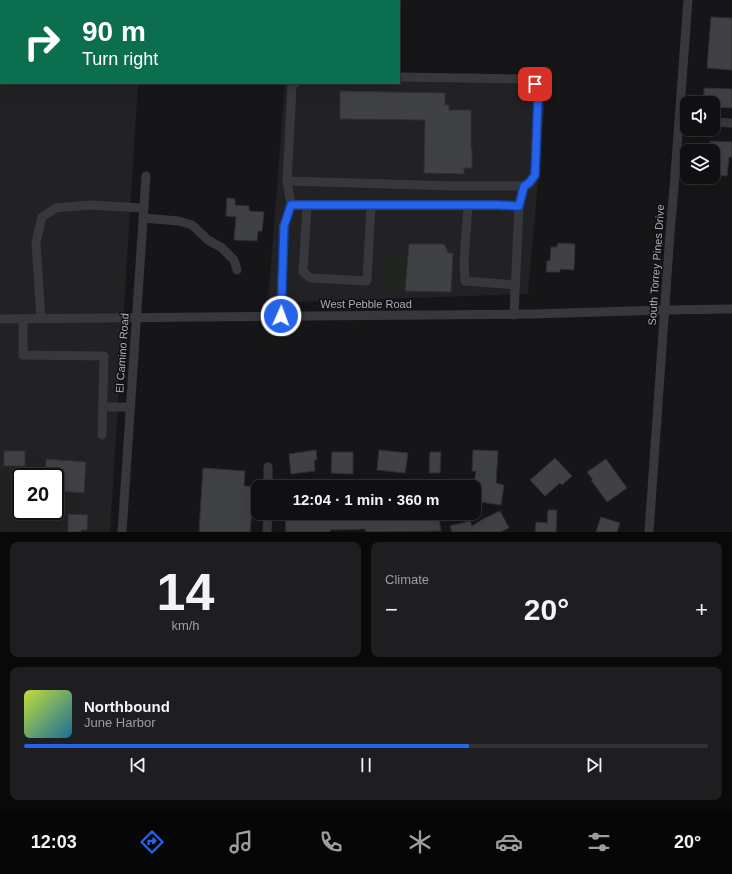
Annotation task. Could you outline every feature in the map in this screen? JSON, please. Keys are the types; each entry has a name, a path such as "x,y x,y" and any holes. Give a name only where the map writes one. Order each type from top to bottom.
{"street":[{"name":"South Torrey Pines Drive","path":"649,532 664,310 688,0"},
{"path":"287,181 454,186 524,186 529,183 535,175 538,98 535,84 526,79 400,77"},
{"path":"281,316 284,226 291,205 287,181 292,86 294,84"},
{"path":"720,122 732,123"},
{"name":"El Camino Road","path":"122,532 146,176"},
{"path":"514,315 519,206 524,186"},
{"path":"307,204 303,272 311,278 367,281 371,205"},
{"path":"41,318 36,242 42,217 56,208 90,205 144,208"},
{"path":"291,205 519,206"},
{"path":"468,205 464,262 465,281 515,285"},
{"path":"143,218 179,221 192,225 208,240 222,248 234,260 237,270"},
{"name":"West Pebble Road","path":"0,319 514,315 732,309"},
{"path":"23,319 23,355 104,356 102,435"},
{"path":"103,407 130,407"},
{"path":"268,467 268,480"},
{"path":"267,532 268,520"}],"shaded area":[{"path":"400,73 547,78 528,294 268,303 285,84 400,84"},
{"path":"0,84 138,84 110,532 0,532"},
{"path":"386,255 405,256 403,291 383,289"}],"building":[{"path":"711,17 732,18 732,70 707,68"},
{"path":"704,88 732,89 732,108 720,107 720,96 704,96"},
{"path":"340,91 445,93 445,105 449,105 449,110 471,110 472,168 464,168 464,174 424,173 425,120 340,119"},
{"path":"710,141 732,142 732,157 729,157 727,176 720,175 720,144 710,144"},
{"path":"227,198 235,199 235,205 249,206 249,211 264,212 262,231 258,231 257,241 234,240 236,217 226,216"},
{"path":"558,243 575,244 574,270 560,269 560,272 546,272 547,261 550,261 551,247 557,247"},
{"path":"409,244 442,244 445,245 448,253 453,253 451,292 405,291"},
{"path":"316,450 317,460 314,460 315,471 291,474 289,454"},
{"path":"379,450 408,453 405,473 377,470"},
{"path":"473,450 498,451 496,483 504,485 501,505 481,502 481,480 475,480 476,471 472,471"},
{"path":"4,451 25,451 25,466 4,466"},
{"path":"332,452 353,452 353,474 331,473"},
{"path":"430,452 441,452 440,473 429,473"},
{"path":"555,458 572,476 562,485 560,483 545,496 530,480"},
{"path":"46,459 86,462 84,493 64,492 64,468 45,468"},
{"path":"606,459 627,488 607,502 587,472"},
{"path":"203,468 245,471 244,486 251,487 250,532 199,532"},
{"path":"548,510 557,510 556,532 535,532 536,522 547,523"},
{"path":"500,511 509,528 500,532 452,532 450,526 470,521 472,526"},
{"path":"68,514 88,515 87,530 81,530 81,532 68,532"},
{"path":"601,517 620,523 617,532 596,532"},
{"path":"285,520 439,520 441,531 366,532 365,529 330,530 330,532 286,532"}],"route":[{"path":"281,316 284,226 291,205 519,206 524,186 529,183 535,175 538,98 535,84"}]}
